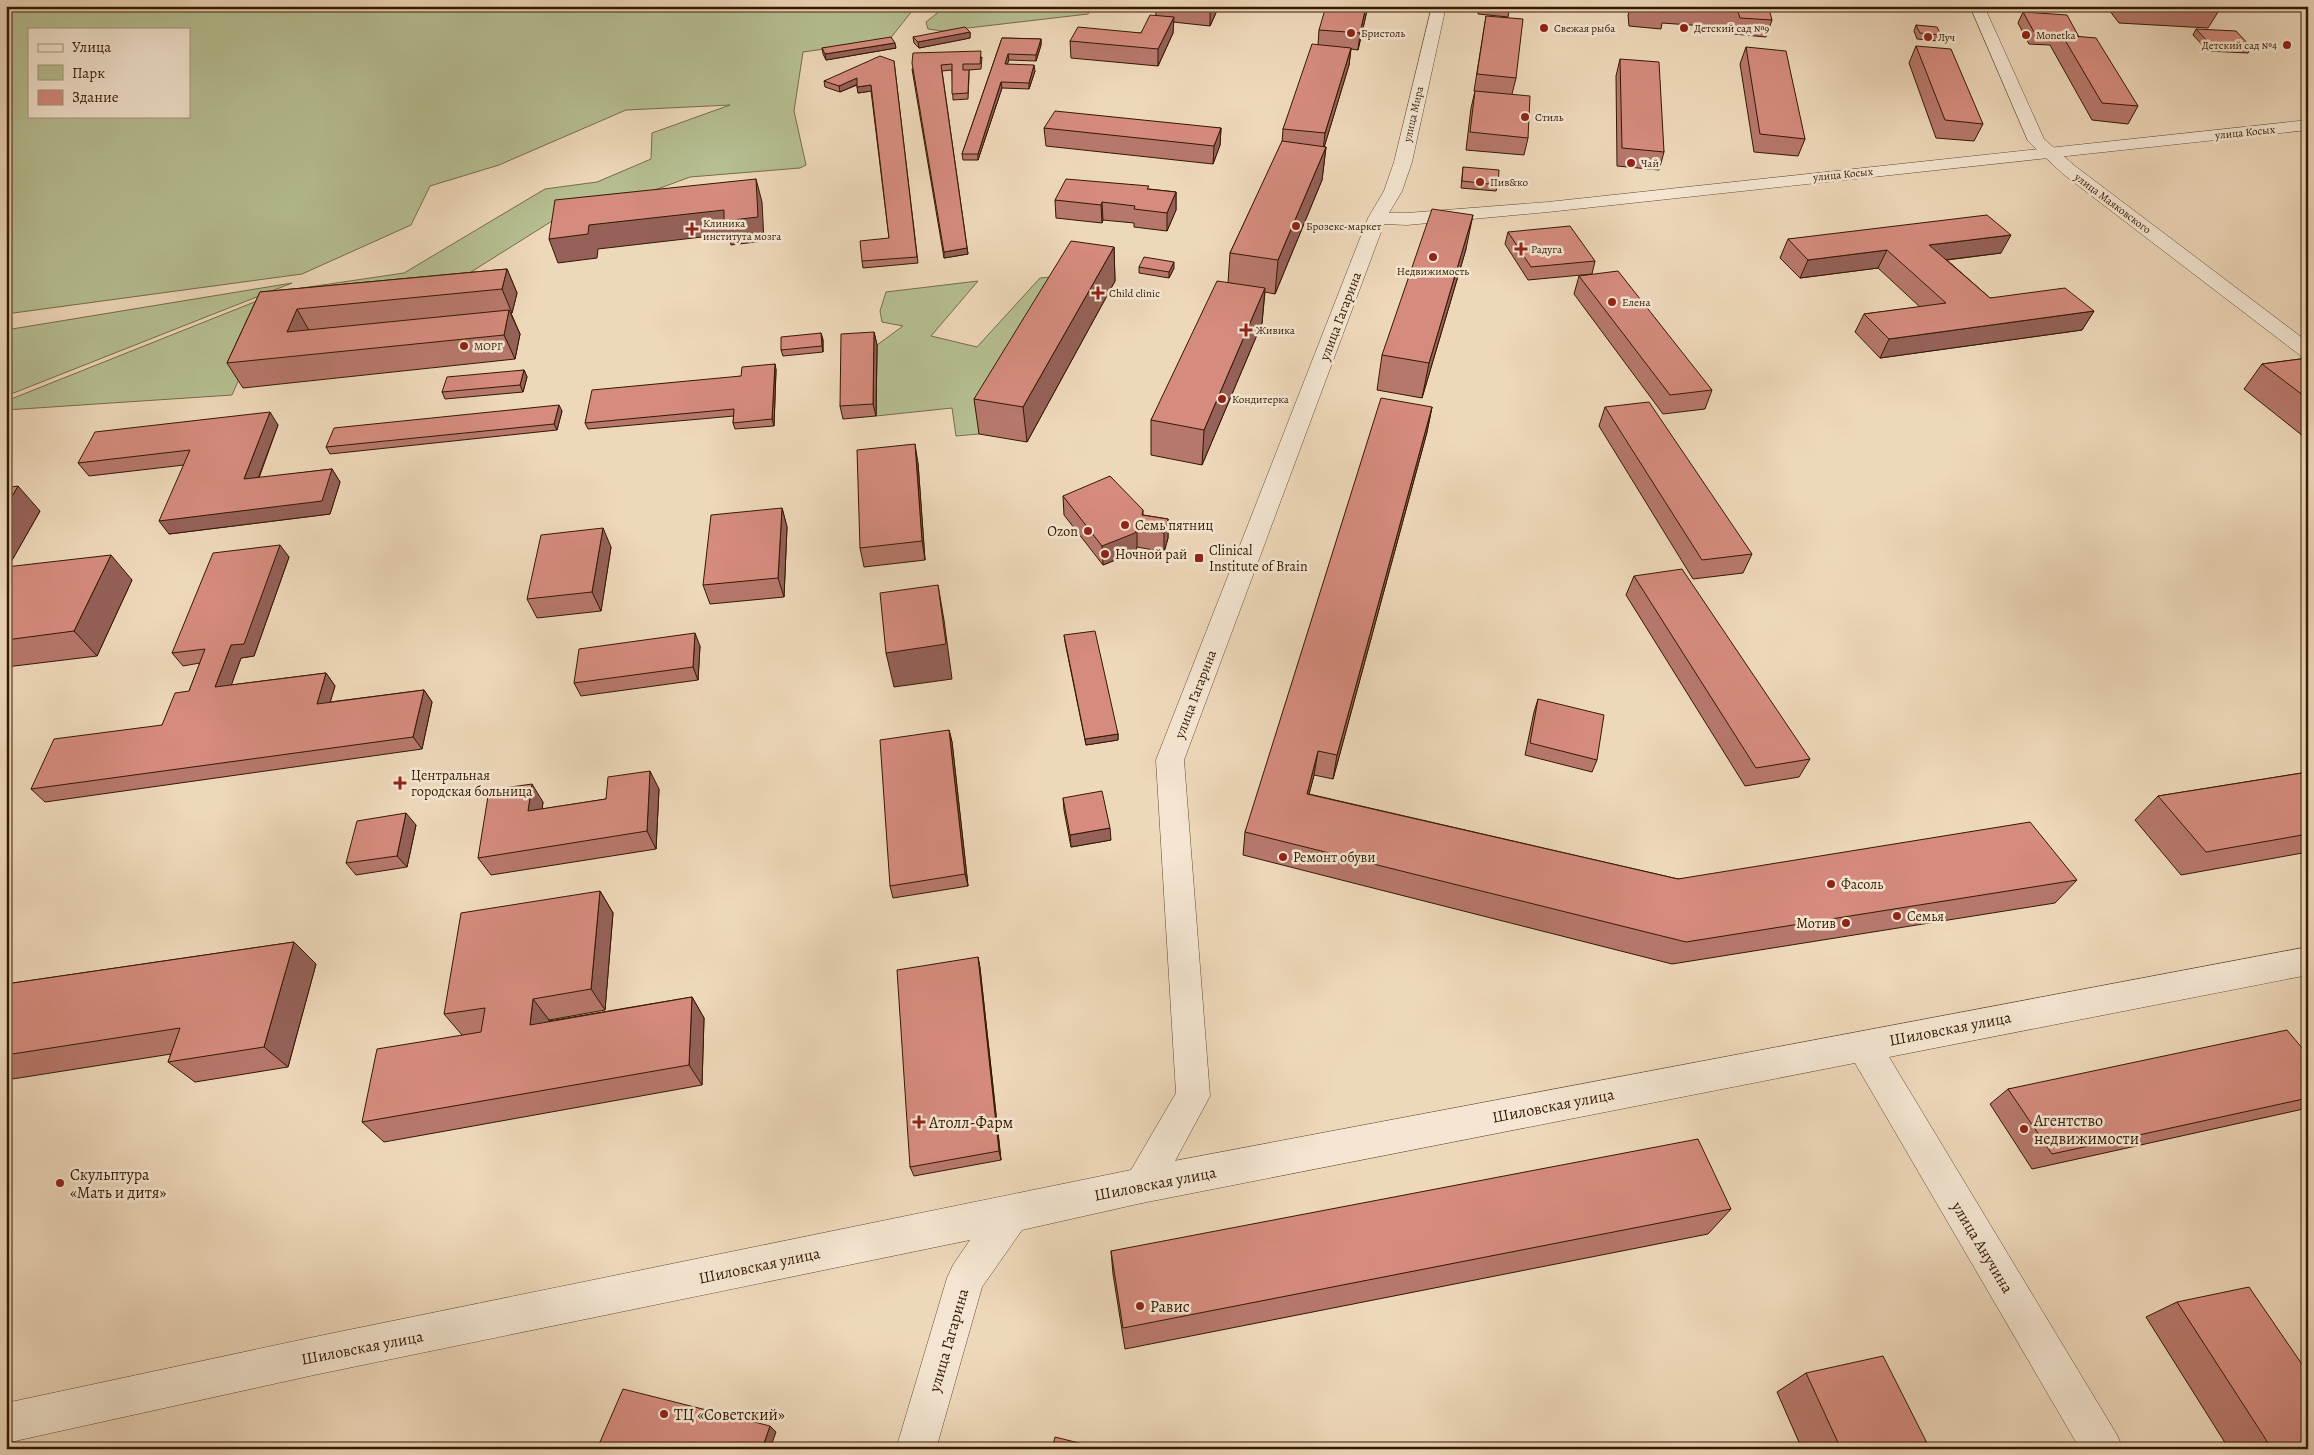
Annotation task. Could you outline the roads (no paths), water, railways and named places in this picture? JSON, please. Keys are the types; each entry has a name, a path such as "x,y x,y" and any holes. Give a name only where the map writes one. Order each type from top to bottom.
{"street":[{"name":"улица Мира","path":"1377,218 1393,191 1403,162 1439,6"},
{"name":"улица Маяковского","path":"1977,6 2037,141 2049,153 2308,352"},
{"name":"улица Косых","path":"1377,218 1407,219 1538,208 2308,125"},
{"name":"улица Гагарина","path":"1142,1185 1193,1096 1170,760 1377,218"},
{"name":"Шиловская улица","path":"6,1423 314,1356 1011,1214 1142,1185 2308,961"},
{"name":"улица Анучина","path":"1862,1046 1890,1089 2103,1449"},
{"name":"улица Гагарина","path":"916,1449 966,1278 1011,1214"}],"place":[{"name":"Свежая рыба","path":"1544,28"},
{"name":"Детский сад №9","path":"1684,28"},
{"name":"Бристоль","path":"1351,33"},
{"name":"Monetka","path":"2026,35"},
{"name":"Луч","path":"1928,37"},
{"name":"Детский сад №4","path":"2287,45"},
{"name":"Стиль","path":"1525,117"},
{"name":"Чай","path":"1631,163"},
{"name":"Пив&ко","path":"1480,182"},
{"name":"Брозекс-маркет","path":"1296,226"},
{"name":"Клиника института мозга","path":"692,229"},
{"name":"Радуга","path":"1521,249"},
{"name":"Недвижимость","path":"1433,257"},
{"name":"Child clinic","path":"1098,293"},
{"name":"Елена","path":"1612,302"},
{"name":"Живика","path":"1246,330"},
{"name":"МОРГ","path":"464,346"},
{"name":"Кондитерка","path":"1222,399"},
{"name":"Семь пятниц","path":"1125,525"},
{"name":"Ozon","path":"1088,531"},
{"name":"Ночной рай","path":"1105,554"},
{"name":"Clinical Institute of Brain","path":"1199,558"},
{"name":"Центральная городская больница","path":"400,783"},
{"name":"Ремонт обуви","path":"1283,857"},
{"name":"Фасоль","path":"1831,884"},
{"name":"Семья","path":"1897,916"},
{"name":"Мотив","path":"1846,923"},
{"name":"Атолл-Фарм","path":"919,1122"},
{"name":"Агентство недвижимости","path":"2024,1129"},
{"name":"Скульптура «Мать и дитя»","path":"60,1183"},
{"name":"Равис","path":"1140,1306"},
{"name":"ТЦ «Советский»","path":"664,1414"}]}
